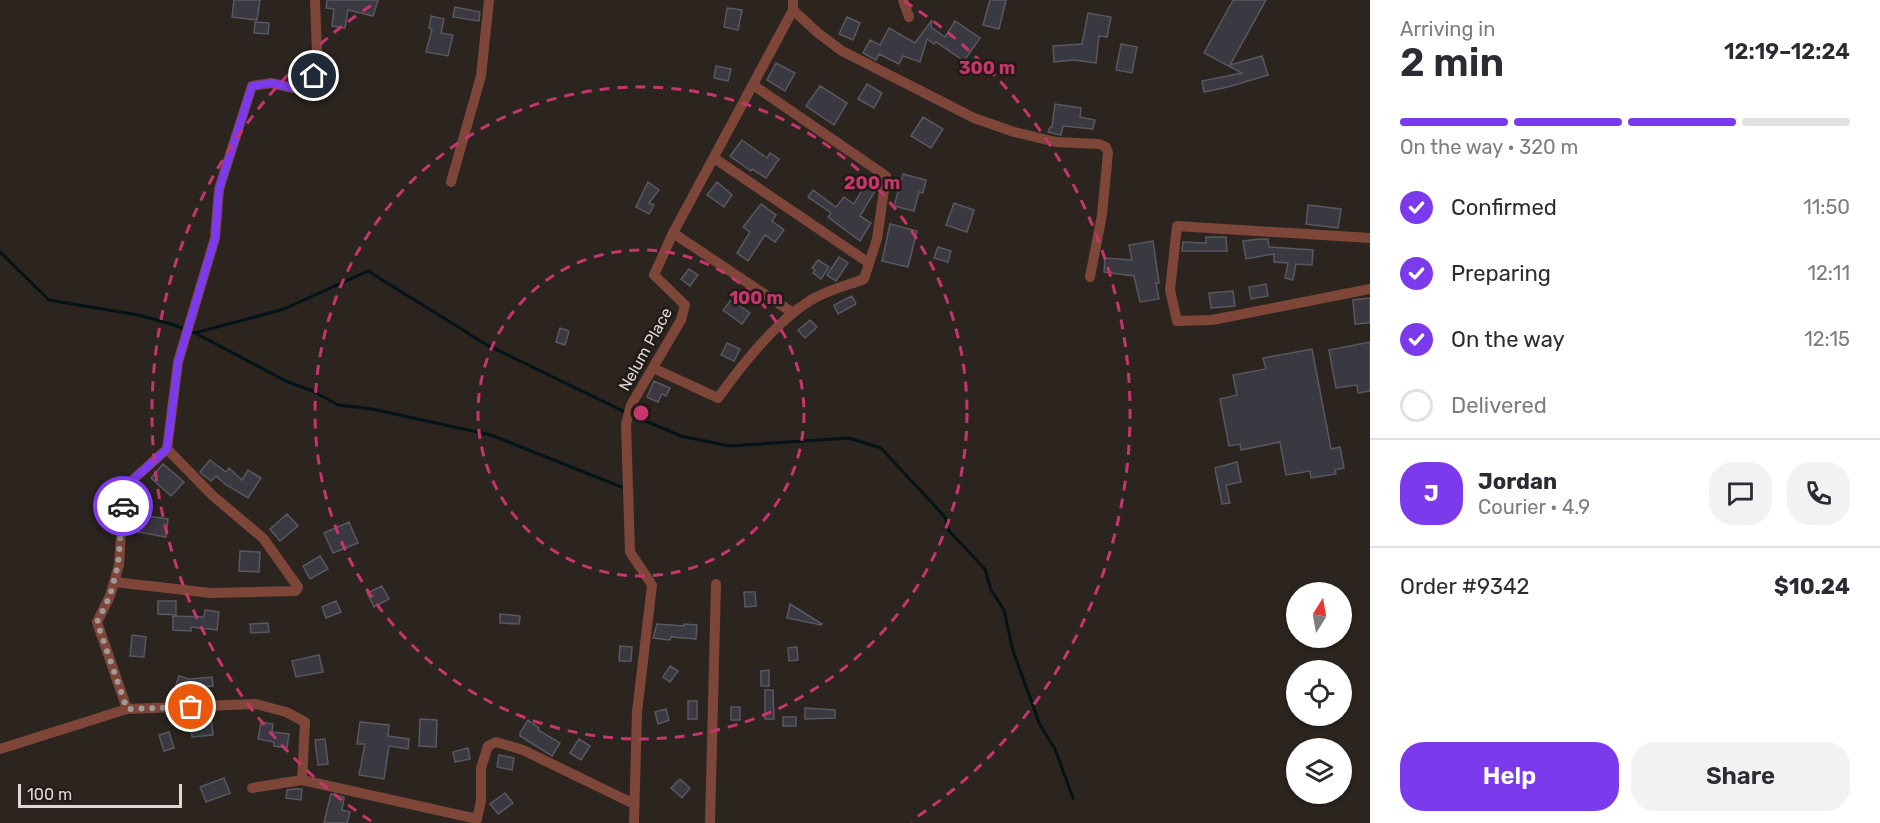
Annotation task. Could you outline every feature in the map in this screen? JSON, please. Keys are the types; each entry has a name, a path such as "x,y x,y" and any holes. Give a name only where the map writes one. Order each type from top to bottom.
{"street":[{"path":"127,709 97,622 110,596 118,565 127,485 167,449 178,362 215,238 219,189 252,86 272,83 293,88 314,76 317,51 315,0"},
{"path":"451,182 482,76 489,0"},
{"path":"903,0 909,17"},
{"path":"793,5 818,33 842,51 974,118 1014,132 1056,142 1099,144 1106,147 1108,153 1102,215 1090,277"},
{"name":"Nelum Place","path":"634,823 637,712 652,585 630,552 626,424 631,405 681,320 685,305 654,275 673,233 753,86 793,5"},
{"path":"653,368 718,398 745,361 793,313 809,301 864,279 876,239 886,176 753,86"},
{"path":"714,158 869,263"},
{"path":"1370,238 1177,226 1170,290 1177,321 1212,320 1370,289"},
{"path":"673,233 793,313"},
{"path":"114,582 211,593 296,591 298,587 263,538 213,496 167,449"},
{"path":"710,823 716,584"},
{"path":"0,749 127,709 256,704 286,712 305,722 302,780"},
{"path":"252,788 302,780 477,821 481,801 481,768 488,746 496,742 523,750 634,804"}],"building":[{"path":"234,0 260,0 257,20 232,17"},
{"path":"327,0 378,0 373,16 348,10 345,28 332,26 334,9 326,8"},
{"path":"990,0 1006,0 999,29 983,25"},
{"path":"1233,0 1266,0 1230,65 1262,56 1268,75 1204,92 1202,81 1242,73 1204,53"},
{"path":"455,7 480,12 479,21 453,17"},
{"path":"727,8 742,10 738,30 724,27"},
{"path":"1088,13 1111,17 1107,37 1099,36 1096,63 1074,60 1054,62 1053,46 1082,44"},
{"path":"431,16 444,19 441,33 453,35 448,56 426,52 432,29 429,28"},
{"path":"847,17 860,23 853,40 839,34"},
{"path":"932,20 931,27 945,37 955,21 980,38 964,61 936,42 934,44 927,39 920,62 903,56 899,64 879,54 876,60 863,53 870,40 880,45 889,28 915,43"},
{"path":"255,22 269,23 268,34 254,33"},
{"path":"1121,44 1137,47 1132,73 1116,70"},
{"path":"776,63 795,73 785,91 767,80"},
{"path":"716,66 731,69 728,81 714,78"},
{"path":"867,84 882,93 874,108 858,99"},
{"path":"820,86 847,103 834,125 806,106"},
{"path":"1055,104 1081,108 1080,117 1095,120 1093,129 1063,126 1061,135 1048,132 1052,127"},
{"path":"923,117 943,129 931,148 911,136"},
{"path":"742,140 767,158 770,153 779,159 766,178 752,169 751,171 730,156"},
{"path":"903,174 926,180 923,193 919,192 914,211 894,206"},
{"path":"648,182 659,190 649,203 654,205 649,214 636,207"},
{"path":"717,182 732,195 724,207 707,195"},
{"path":"865,185 875,191 860,216 871,223 860,241 828,217 831,213 808,197 813,190 836,207 844,197 854,204"},
{"path":"954,203 974,210 967,232 946,225"},
{"path":"761,204 776,215 772,221 784,230 775,242 765,235 748,261 737,253 750,232 743,227"},
{"path":"1308,205 1341,209 1338,228 1306,224"},
{"path":"890,224 917,231 908,267 882,261"},
{"path":"1206,237 1226,237 1227,251 1182,251 1183,242 1206,243"},
{"path":"1268,239 1269,247 1313,250 1312,265 1296,264 1293,280 1285,278 1288,263 1274,262 1274,254 1246,259 1243,241"},
{"path":"1153,241 1159,299 1140,302 1134,276 1104,272 1105,258 1132,260 1129,245"},
{"path":"938,247 951,251 948,262 934,258"},
{"path":"839,257 848,263 836,281 827,275"},
{"path":"818,260 829,267 821,279 813,273 815,270 812,268"},
{"path":"689,269 698,275 690,286 681,279"},
{"path":"1266,284 1268,296 1251,299 1249,287"},
{"path":"1233,291 1235,306 1211,308 1209,293"},
{"path":"852,296 856,304 838,314 834,305"},
{"path":"1370,298 1370,323 1355,324 1353,300"},
{"path":"731,300 750,313 742,324 723,310"},
{"path":"810,320 817,327 805,338 798,330"},
{"path":"560,328 569,331 565,345 556,342"},
{"path":"1370,342 1370,391 1358,393 1357,385 1336,388 1329,350"},
{"path":"727,343 740,349 734,361 721,355"},
{"path":"1312,349 1331,449 1340,447 1344,468 1335,470 1336,474 1311,478 1310,471 1286,475 1280,442 1241,450 1240,444 1229,446 1220,399 1237,395 1233,375 1266,369 1263,358"},
{"path":"654,381 670,388 666,396 662,394 658,402 647,397"},
{"path":"210,460 226,472 229,468 242,480 248,470 261,478 248,498 216,476 211,481 200,472"},
{"path":"1237,462 1241,482 1226,485 1230,503 1222,504 1215,468"},
{"path":"163,464 184,482 171,496 151,478"},
{"path":"287,514 298,526 280,541 270,529"},
{"path":"140,515 168,519 166,537 138,532"},
{"path":"349,522 358,543 333,553 324,533"},
{"path":"240,551 260,552 259,572 239,571"},
{"path":"320,556 328,569 310,579 303,566"},
{"path":"382,586 389,599 374,607 367,593"},
{"path":"744,592 755,592 756,606 745,607"},
{"path":"158,601 176,601 176,615 158,614"},
{"path":"336,601 341,612 326,618 322,607"},
{"path":"790,604 822,624 787,618"},
{"path":"205,610 219,612 217,630 191,627 191,631 173,630 173,616 204,617"},
{"path":"500,614 520,616 519,624 500,623"},
{"path":"268,623 269,632 251,633 250,624"},
{"path":"657,624 697,625 696,639 653,638"},
{"path":"132,635 146,637 144,657 130,656"},
{"path":"620,646 632,647 631,661 619,661"},
{"path":"797,647 798,660 789,661 788,648"},
{"path":"319,655 323,672 296,677 292,661"},
{"path":"670,666 678,671 670,682 663,677"},
{"path":"769,670 769,686 761,686 761,671"},
{"path":"179,676 189,679 212,677 213,686 191,688 188,699 173,694"},
{"path":"765,690 773,690 774,719 765,719"},
{"path":"688,701 697,701 697,719 688,719"},
{"path":"731,707 740,707 740,720 731,720"},
{"path":"805,708 835,710 835,718 805,719"},
{"path":"666,709 669,720 658,724 655,712"},
{"path":"211,716 213,735 192,737 190,717"},
{"path":"783,717 796,717 796,726 783,726"},
{"path":"420,719 437,720 436,747 419,746"},
{"path":"528,720 539,728 538,730 560,743 552,756 520,736"},
{"path":"261,722 273,724 272,732 289,734 287,748 274,746 274,742 258,739"},
{"path":"360,722 389,725 388,736 409,739 408,749 389,746 384,779 359,775 365,744 357,744"},
{"path":"169,732 174,748 164,751 159,735"},
{"path":"325,739 328,764 318,765 315,740"},
{"path":"579,739 590,746 581,760 570,753"},
{"path":"468,748 470,759 455,762 453,752"},
{"path":"499,755 514,758 512,770 497,767"},
{"path":"224,778 230,793 206,802 200,787"},
{"path":"680,779 690,788 682,798 671,788"},
{"path":"302,789 301,800 286,798 287,790"},
{"path":"505,793 513,803 498,814 490,804"},
{"path":"331,794 344,797 342,810 350,812 347,823 324,823"}],"waterway":[{"path":"0,252 49,300 138,315 171,324 195,333 288,382 313,391 338,405 372,409 491,435 624,488"},
{"path":"195,333 284,309 368,271 487,345 625,412"},
{"path":"631,415 681,436 729,446 849,438 881,448 945,517 949,531 985,569 991,590 1004,610 1013,651 1040,725 1055,749 1073,798"}],"way so far":[{"path":"123,506 118,565 110,596 97,622 127,709 191,707"}],"route":[{"path":"123,506 127,485 167,449 178,362 215,238 219,189 252,86 272,83 293,88 314,76"}]}
